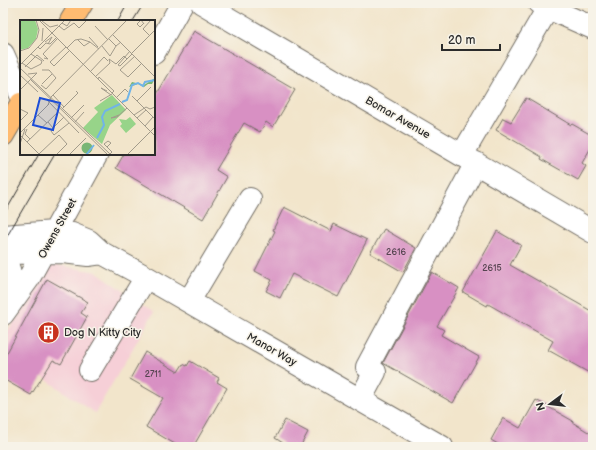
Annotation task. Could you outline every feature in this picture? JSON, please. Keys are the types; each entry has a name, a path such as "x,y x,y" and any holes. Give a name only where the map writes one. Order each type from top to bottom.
{"main road":[{"path":"72,20 82,3"},
{"path":"3,135 20,106"}],"street":[{"path":"155,51 182,3"},
{"name":"Bomar Avenue","path":"202,3 593,232"},
{"path":"360,400 375,372 367,367 544,6 593,28"},
{"path":"3,54 20,93"},
{"name":"Owens Street","path":"8,307 29,278 96,155"},
{"path":"189,302 250,199"},
{"name":"Manor Way","path":"3,236 54,232 72,234 89,241 102,253 442,447"},
{"path":"3,254 44,251 88,255 102,253"},
{"name":"Owens Street","path":"3,254 11,276 8,307"},
{"path":"90,370 146,277"}],"shaded area":[{"path":"52,264 97,272 154,312 95,413 3,350 3,338"}],"building":[{"path":"194,31 295,90 273,127 266,122 260,132 244,123 216,170 227,177 203,219 116,168 123,155 155,155 155,97"},
{"path":"526,98 571,125 572,124 593,136 593,144 582,163 586,166 578,180 541,159 542,157 496,130 503,118 511,122"},
{"path":"284,207 331,231 334,224 367,240 338,297 292,274 280,298 266,291 272,280 255,271 275,231 273,230"},
{"path":"384,229 416,248 403,272 370,253"},
{"path":"497,231 521,245 510,265 593,312 593,375 548,350 553,341 488,304 487,306 463,292"},
{"path":"432,272 459,288 437,326 444,330 441,335 479,357 453,403 383,363"},
{"name":"Dog N Kitty City","path":"47,279 88,302 81,313 87,317 61,364 53,360 31,395 3,379 3,360"},
{"path":"145,352 178,372 183,364 187,366 190,361 219,378 217,382 227,388 193,447 180,447 146,427 163,398 130,379"},
{"path":"536,400 573,421 572,422 593,435 593,447 503,447 491,440 503,418 520,428"},
{"path":"285,420 308,432 300,447 281,447 283,443 275,438"}],"tram line":[{"path":"119,20 128,3"},
{"path":"134,20 144,3"},
{"path":"3,216 38,155"},
{"path":"3,243 54,155"}],"place":[{"name":"Dog N Kitty City","path":"49,332"}]}
